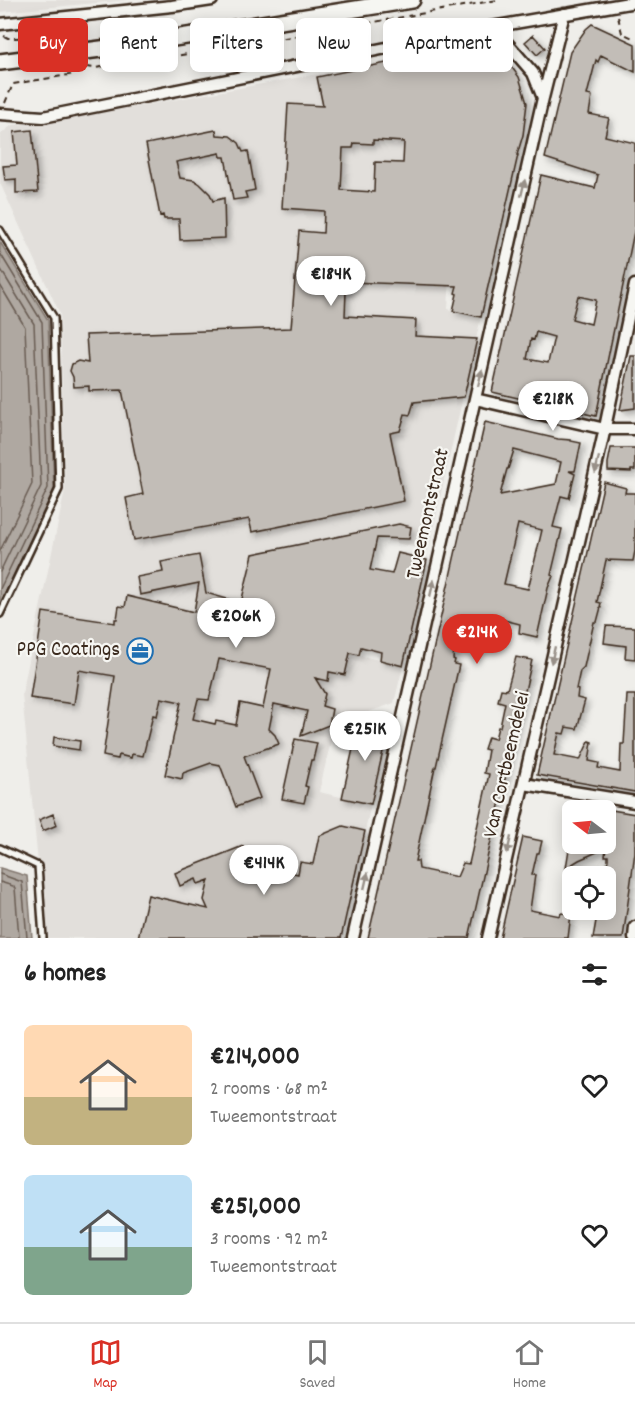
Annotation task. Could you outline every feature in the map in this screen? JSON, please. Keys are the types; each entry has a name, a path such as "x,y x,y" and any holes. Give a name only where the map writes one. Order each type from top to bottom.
{"main road":[{"path":"6,61 124,46 412,0"}],"street":[{"path":"0,24 212,0"},
{"path":"513,23 635,2"},
{"name":"Tweemontstraat","path":"353,938 564,14"},
{"path":"0,114 43,117 383,49"},
{"path":"513,50 533,73 543,98"},
{"name":"Van Cortbeemdelei","path":"489,938 605,429 635,285"},
{"path":"475,399 605,429 635,429"},
{"path":"524,784 635,802"},
{"path":"633,938 635,927"}],"lane":[{"path":"0,230 54,318 59,489 0,614"},
{"path":"0,848 38,866 43,938"}],"path":[{"path":"0,114 13,84 75,74 73,66 95,68 241,46 497,0"},
{"path":"619,19 622,33 635,39"},
{"path":"0,34 8,38 18,38"},
{"path":"513,59 522,60"}],"shaded area":[{"path":"0,0 128,0 0,12"},
{"path":"383,62 383,72 410,72 451,258 448,309 481,317 428,551 377,538 350,653 403,666 394,703 335,724 319,792 371,804 365,831 343,826 319,836 296,938 45,938 22,694 65,490 60,314 0,183 0,135 12,125 83,116 329,72 371,72 371,64"}],"water":[{"path":"0,242 48,320 54,489 0,604"},
{"path":"0,868 27,876 32,938 0,938"}],"building":[{"path":"592,24 635,44 635,72 601,55 598,62 596,60 587,95 592,96 589,114 609,118 605,136 635,143 635,227 596,416 492,392 541,175 595,188 598,175 545,158 570,52","holes":["578,296 596,300 591,324 572,319","536,332 554,337 548,363 527,359 531,339 534,340"]},
{"path":"533,35 545,48 537,55 525,42"},
{"path":"383,64 383,72 513,72 513,69 519,77 527,103 523,135 481,317 453,311 457,286 349,282 349,292 346,292 345,316 416,320 415,336 477,339 464,397 414,402 410,415 405,414 400,431 390,433 404,501 252,532 249,519 134,540 126,498 143,494 122,390 89,391 89,386 74,387 70,371 72,364 78,361 88,363 86,335 291,328 299,231 323,233 324,211 282,208 288,104 323,106 317,77 342,72 371,72 371,66","holes":["373,140 404,142 403,163 375,162 374,192 341,190 343,148 353,148 354,143 373,144"]},
{"path":"32,130 38,192 16,193 16,179 5,180 3,166 17,165 14,132"},
{"path":"216,130 217,135 230,136 239,143 243,152 248,151 255,190 245,192 247,198 233,200 225,157 221,157 220,153 176,162 180,178 194,180 200,184 210,194 213,201 224,198 225,238 180,240 179,219 164,219 163,215 160,216 146,144"},
{"path":"631,356 635,356 635,408 620,410"},
{"path":"485,422 581,443 575,471 569,471 575,474 569,498 561,496 553,527 562,529 551,575 553,576 537,637 519,633 520,624 496,618 491,641 458,633 454,650 454,664 459,665 415,861 418,861 419,869 457,877 463,863 469,864 489,774 484,773 488,750 484,749 488,737 495,739 505,703 498,701 501,689 507,690 516,657 532,660 469,938 368,938","holes":["514,450 561,462 556,484 500,495","518,524 542,530 528,589 504,584"]},
{"path":"611,448 635,448 635,470 631,472 608,471"},
{"path":"604,482 626,488 625,493 635,493 635,551 633,561 606,560 597,602 601,603 601,607 597,622 594,622 584,667 580,671 576,689 578,690 577,698 585,700 577,729 566,727 564,734 559,733 554,755 580,760 589,741 592,742 589,761 599,763 598,768 620,772 627,695 635,695 635,792 537,775"},
{"path":"399,524 411,527 409,539 377,538 370,570 392,574 398,553 427,560 403,666 380,660 381,652 361,647 359,655 350,653 345,675 329,672 328,681 315,678 325,694 322,706 332,709 329,725 301,736 307,711 274,704 269,729 279,744 244,756 260,798 236,807 220,765 211,763 183,773 182,779 165,775 181,702 161,698 157,716 153,715 143,756 132,754 131,758 119,755 118,759 103,756 115,676 79,670 74,704 30,698 43,612 115,623 119,606 125,607 127,596 194,612 199,583 140,595 137,577 163,572 161,562 199,555 206,593 241,603 253,554","holes":["219,659 271,669 263,708 240,703 236,725 216,721 215,724 193,719 198,699 209,700"]},
{"path":"606,626 635,627 635,659 625,658 626,646 604,643"},
{"path":"368,720 389,725 371,804 342,798 359,722 367,724"},
{"path":"54,737 80,741 79,750 53,746"},
{"path":"295,739 317,743 305,786 308,787 304,803 282,799"},
{"path":"616,811 635,814 635,852 623,938 593,938 596,920 616,920 616,866 607,866 608,856 605,854 616,854"},
{"path":"53,814 57,825 43,831 39,820"},
{"path":"343,826 365,831 341,938 138,938 148,895 208,909 204,900 209,880 198,884 196,879 180,886 175,873 243,846 250,861 298,874 300,862 313,864 319,836"},
{"path":"523,837 542,841 532,875 535,875 530,910 560,916 562,913 562,920 570,920 568,938 500,938"},
{"path":"568,854 592,854 569,866 566,866"}],"place":[{"name":"PPG Coatings","path":"140,651"}]}
